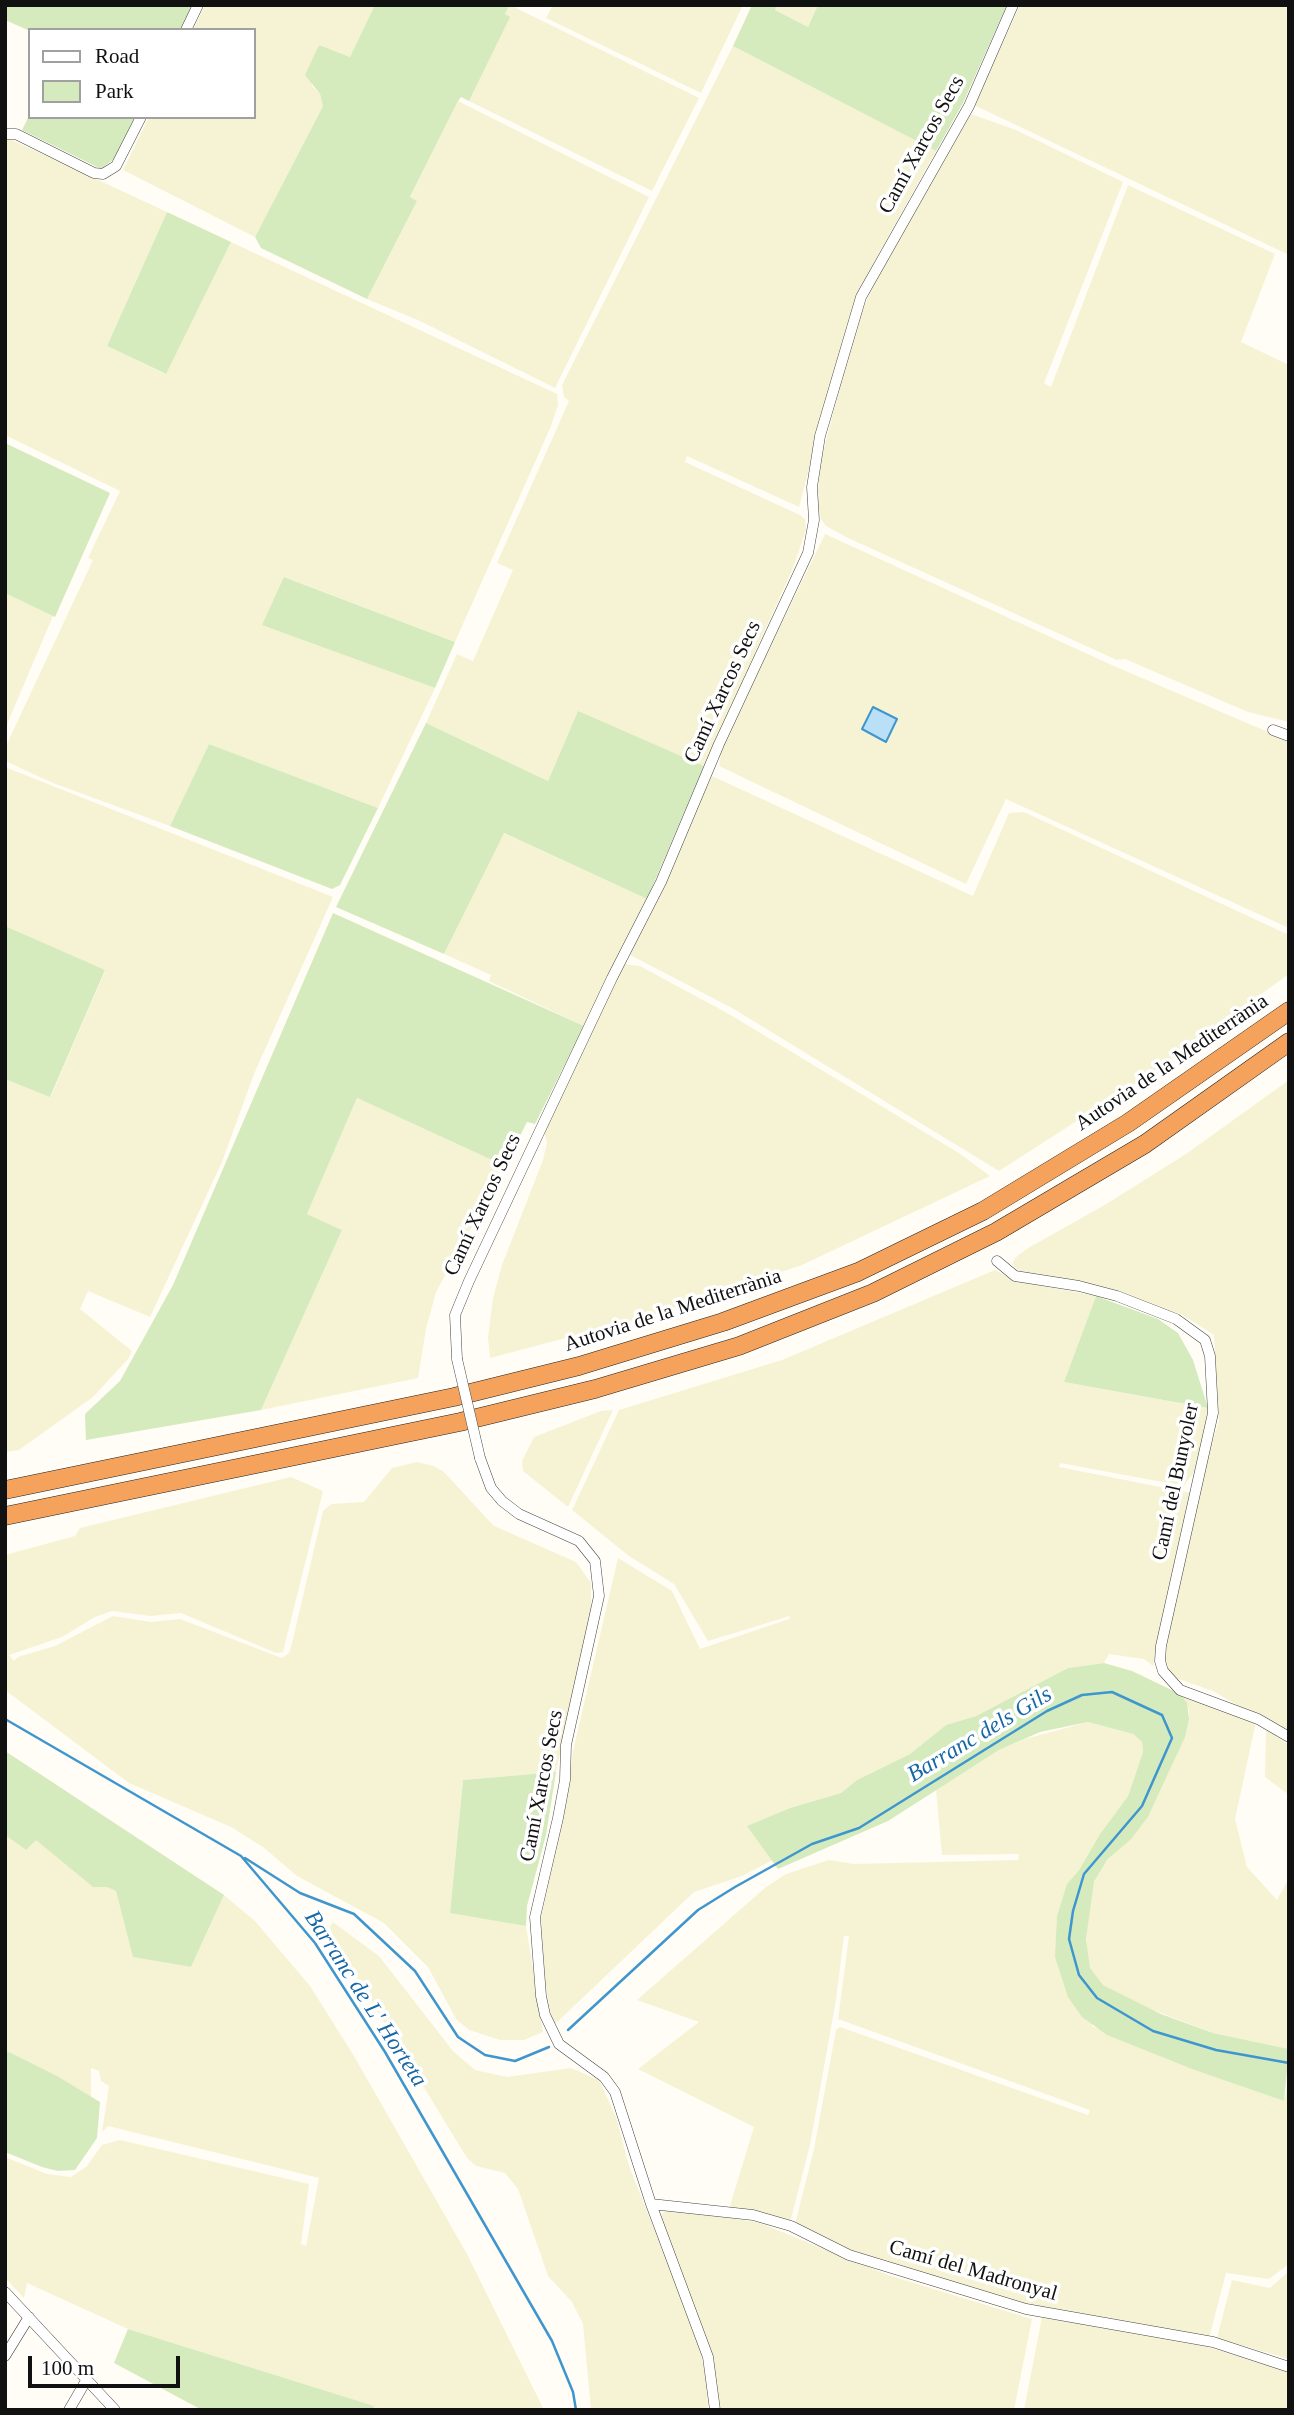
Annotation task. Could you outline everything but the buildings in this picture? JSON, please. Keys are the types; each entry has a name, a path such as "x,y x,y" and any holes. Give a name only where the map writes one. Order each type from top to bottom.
{"highway":[{"name":"Autovia de la Mediterrània","path":"5,1490 454,1397 579,1366 736,1318 858,1272 983,1211 1128,1123 1289,1011"},
{"path":"5,1517 460,1422 594,1389 739,1346 873,1293 996,1232 1145,1144 1289,1042"}],"street":[{"path":"187,28 198,5"},
{"name":"Camí Xarcos Secs","path":"715,2410 708,2357 651,2204 615,2092 604,2077 559,2044 549,2026 541,1996 534,1929 562,1792 566,1745 599,1596 594,1561 579,1541 520,1514 502,1501 491,1488 480,1458 457,1359 455,1315 612,978 661,882 719,744 808,553 813,538 812,486 820,436 861,297 969,106 1013,5"},
{"path":"5,134 16,134 94,173 103,174 116,166 140,119"},
{"path":"1273,730 1289,736"},
{"name":"Camí del Bunyoler","path":"997,1262 1015,1276 1079,1286 1117,1296 1176,1319 1205,1340 1210,1356 1213,1413 1161,1646 1160,1661 1163,1671 1180,1690 1258,1719 1289,1737"},
{"name":"Camí del Madronyal","path":"651,2204 753,2215 791,2226 849,2255 1026,2309 1213,2342 1289,2367"},
{"path":"5,2292 115,2410"},
{"path":"5,2356 29,2316"},
{"path":"69,2410 86,2379"}],"shaded area":[{"path":"205,5 375,7 350,57 318,45 312,86 320,94 323,106 255,237 123,170 148,119 256,119 256,28 194,28"},
{"path":"510,5 699,98 652,191 469,101 509,17 505,15"},
{"path":"553,5 743,5 701,93 546,18"},
{"path":"777,5 818,5 808,27 775,10"},
{"path":"1020,5 1289,5 1289,255 974,105"},
{"path":"733,46 936,151 874,262 848,322 799,507 687,456 685,462 800,515 805,519 806,530 793,568 704,766 578,712 548,781 426,723 457,654 473,661 513,570 497,563 569,401 564,397 562,385"},
{"path":"458,101 649,197 555,388 420,321 367,299 417,201 410,198"},
{"path":"971,114 1016,130 1123,182 1044,383 1051,387 1128,185 1275,254 1241,342 1289,365 1289,722 1248,712 1125,659 1117,660 848,538 826,526 821,519 817,505 820,464 856,325 882,266"},
{"path":"6,137 167,212 107,346 165,374 231,242 557,394 558,405 551,426 455,642 285,577 263,624 435,688 378,808 209,744 170,826 53,783 5,761 5,748 93,560 88,558 120,491 5,435"},
{"path":"825,534 1114,666 1289,741 1289,928 1006,799 966,884 719,766 722,746"},
{"path":"5,593 53,616 5,729"},
{"path":"5,767 333,897 254,1074 222,1162 150,1317 88,1291 80,1309 132,1351 128,1359 93,1397 19,1450 5,1452 5,1079 51,1096 105,971 5,926"},
{"path":"712,776 973,896 1009,813 1024,812 1289,935 1289,974 1153,1072 999,1171 732,1008 632,956 628,951"},
{"path":"503,833 647,899 584,1026 489,981 491,975 444,954"},
{"path":"622,964 640,966 729,1014 959,1153 990,1176 802,1265 649,1316 490,1358 488,1337 493,1298 502,1265 543,1160 547,1142 543,1128"},
{"path":"1289,1080 1289,1736 1213,1691 1173,1677 1163,1659 1207,1458 1219,1421 1214,1335 1181,1314 1019,1272 1012,1264 1015,1258 1028,1248 1103,1206 1186,1154"},
{"path":"357,1098 505,1166 436,1292 426,1329 418,1378 261,1410 342,1230 307,1214"},
{"path":"995,1270 1016,1281 1096,1296 1064,1382 1208,1408 1197,1468 1184,1486 1060,1463 1059,1467 1191,1493 1153,1666 1144,1659 1109,1654 1104,1663 1068,1668 976,1716 946,1725 910,1754 857,1780 841,1793 790,1808 748,1826 773,1860 742,1876 694,1892 553,2026 545,1984 541,1918 559,1838 573,1751 618,1558 672,1591 700,1649 789,1619 790,1616 708,1641 674,1584 629,1556 572,1510 619,1410 782,1360"},
{"path":"613,1410 568,1507 523,1471 522,1461 534,1437 601,1411"},
{"path":"417,1462 434,1466 444,1472 494,1526 576,1562 591,1583 591,1614 556,1772 463,1780 450,1912 526,1926 543,2032 524,2040 500,2040 469,2030 456,2019 428,1967 384,1923 297,1876 263,1847 231,1827 129,1783 5,1690 5,1555 75,1536 80,1528 291,1477 323,1491 283,1652 276,1653 181,1613 151,1616 112,1611 95,1617 62,1637 9,1655 14,1661 18,1657 55,1646 113,1616 151,1622 180,1619 282,1658 289,1653 292,1643 323,1511 331,1504 364,1502 392,1468"},
{"path":"1180,1694 1256,1722 1235,1819 1247,1867 1277,1900 1289,1878 1289,2049 1213,2033 1148,2008 1103,1985 1092,1974 1088,1962 1086,1931 1092,1887 1104,1864 1148,1817 1172,1765 1189,1719 1189,1710"},
{"path":"1088,1722 1133,1734 1142,1742 1143,1752 1128,1796 1067,1884 1092,2026 1169,2060 1284,2101 1289,2078 1289,2264 1269,2279 1226,2273 1209,2338 1044,2309 854,2253 795,2224 814,2149 836,2030 840,2027 1088,2115 1090,2110 838,2019 849,1936 844,1936 836,2000 810,2145 790,2223 729,2209 754,2127 638,2069 699,2022 637,2000 766,1887 786,1874 829,1860 854,1864 1018,1860 1019,1854 942,1855 936,1790 999,1750 1025,1739"},
{"path":"1266,1729 1289,1745 1289,1795 1265,1777"},
{"path":"5,1835 26,1850 36,1839 93,1887 107,1887 116,1891 134,1957 191,1967 224,1895 255,1921 310,1986 354,2056 467,2254 544,2410 373,2410 373,2406 128,2329 27,2283 24,2298 5,2278 5,2157 47,2174 71,2177 87,2166 102,2145 120,2140 309,2184 301,2244 306,2246 319,2178 108,2126 102,2132 109,2086 101,2081 99,2071 91,2068 91,2097 5,2050"},
{"path":"333,1922 379,1956 453,2051 475,2070 507,2077 571,2068 599,2080 616,2117 629,2166 698,2340 706,2379 708,2410 591,2410 583,2324 572,2302 548,2276 518,2189 505,2173 476,2166 467,2158 334,1940 330,1927"},
{"path":"682,2210 760,2223 888,2275 1032,2319 1014,2410 718,2410 703,2341 659,2217 665,2211"},
{"path":"1289,2271 1289,2359 1217,2338 1232,2280 1270,2288"},
{"path":"1042,2317 1208,2347 1289,2372 1289,2410 1024,2410"}],"green space":[{"path":"5,5 193,5 182,28 28,28 28,30 5,20"},
{"path":"375,5 510,5 505,14 510,17 469,101 461,97 458,101 410,197 417,201 367,299 261,248 255,237 323,106 320,94 305,75 319,45 350,57"},
{"path":"752,5 777,5 775,10 808,27 818,5 1007,5 963,103 936,151 733,46"},
{"path":"28,118 135,119 115,158 101,169 22,130"},
{"path":"167,212 231,242 166,374 107,346"},
{"path":"5,443 110,493 55,617 5,593"},
{"path":"284,577 455,642 435,688 262,625"},
{"path":"578,711 704,766 647,899 504,833 444,954 336,907 426,723 548,781"},
{"path":"209,744 378,808 340,885 332,889 170,826"},
{"path":"333,913 584,1026 535,1124 527,1122 505,1166 357,1098 307,1214 342,1230 261,1410 86,1440 85,1414 120,1381 173,1285"},
{"path":"5,926 105,970 50,1097 5,1079"},
{"path":"1096,1296 1158,1319 1178,1333 1193,1360 1208,1408 1064,1382"},
{"path":"1104,1663 1132,1671 1180,1694 1187,1703 1189,1719 1185,1737 1148,1817 1131,1839 1107,1860 1094,1882 1086,1939 1090,1968 1103,1985 1161,2014 1213,2033 1289,2049 1284,2101 1192,2069 1107,2035 1082,2017 1068,1997 1055,1957 1057,1916 1067,1884 1128,1796 1143,1752 1142,1742 1133,1734 1088,1722 1040,1732 999,1750 888,1821 778,1869 747,1826 790,1808 841,1793 857,1780 910,1754 946,1725 976,1716 1068,1668"},
{"path":"5,1751 224,1895 191,1967 133,1957 116,1891 107,1887 93,1887 36,1840 26,1850 5,1835"},
{"path":"556,1772 546,1835 527,1906 526,1926 450,1913 463,1780"},
{"path":"5,2050 57,2076 100,2102 97,2138 75,2170 58,2171 42,2167 5,2152"},
{"path":"128,2329 374,2406 373,2410 202,2410 114,2363"}],"water":[{"path":"873,707 897,719 886,742 862,729"}],"waterway":[{"name":"Barranc dels Gils","path":"568,2030 698,1910 735,1887 812,1844 859,1828 1047,1711 1082,1695 1112,1692 1162,1715 1172,1738 1142,1806 1084,1874 1073,1911 1069,1939 1079,1975 1097,1998 1153,2031 1216,2050 1289,2063"},
{"name":"Barranc de L' Horteta","path":"5,1719 241,1856 315,1943 385,2052 552,2341 573,2392 576,2410"},
{"name":"Barranc dels Gils","path":"245,1858 300,1893 354,1914 415,1971 458,2037 485,2055 515,2061 549,2047"}]}
